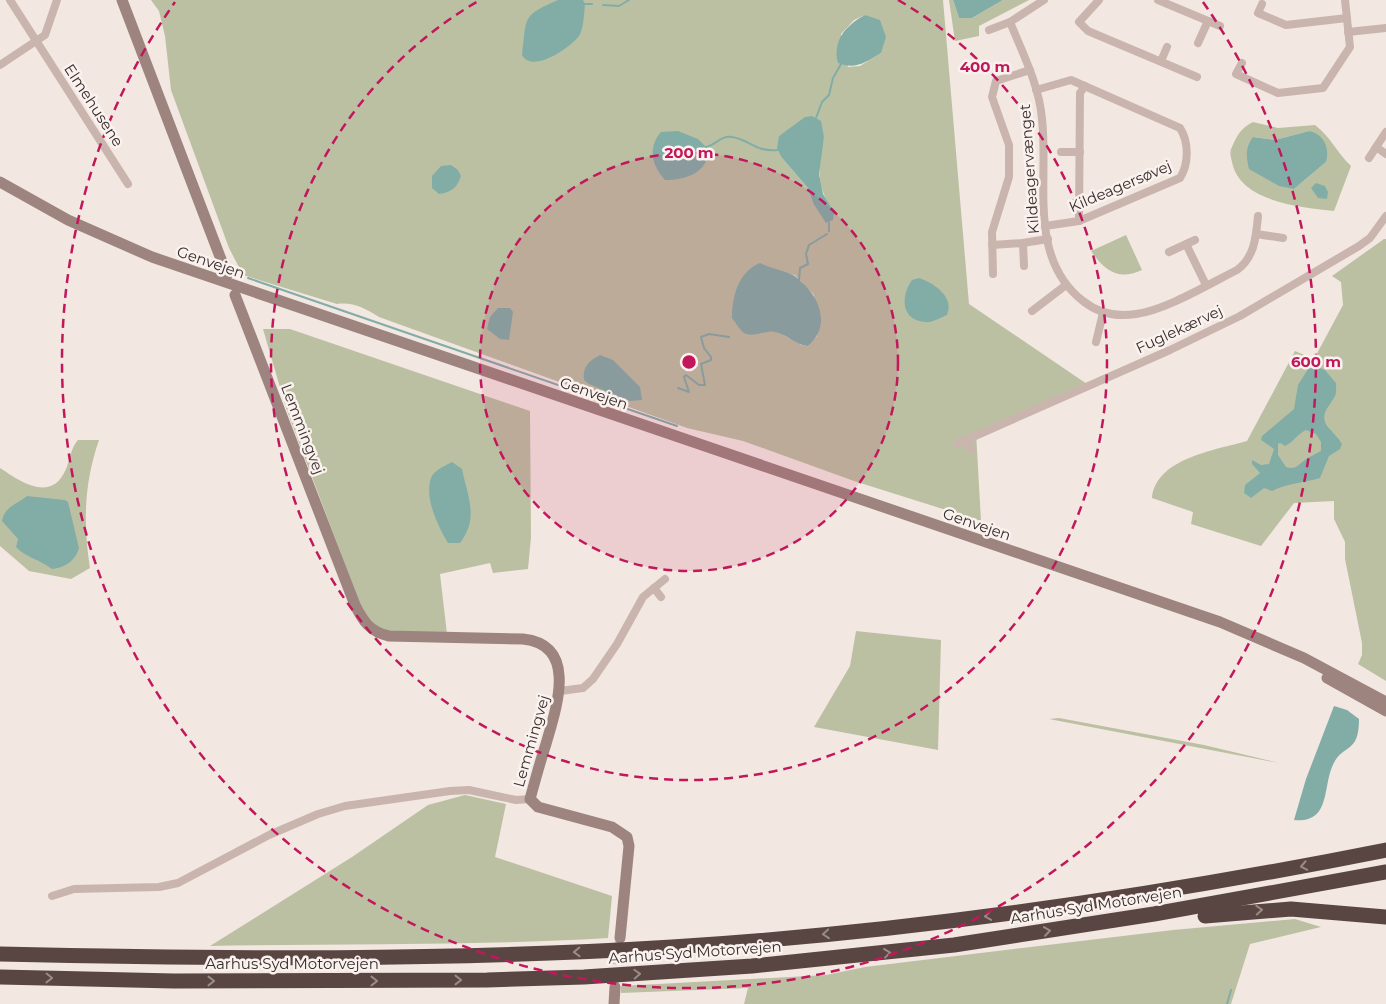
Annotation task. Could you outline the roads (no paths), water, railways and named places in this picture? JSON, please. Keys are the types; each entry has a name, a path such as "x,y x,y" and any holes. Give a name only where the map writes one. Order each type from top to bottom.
{"highway":[{"path":"1335,860 1386,845"},
{"name":"Aarhus Syd Motorvejen","path":"0,954 274,958 402,957 682,946 950,922 1123,898 1386,850"},
{"name":"Aarhus Syd Motorvejen","path":"0,978 252,981 584,978 856,957 1089,924 1247,899 1386,872"},
{"path":"1089,924 1108,928 1245,911 1291,909 1386,917"}],"street":[{"name":"Elmehusene","path":"10,0 128,184"},
{"path":"0,65 47,31 57,0"},
{"path":"122,0 227,275"},
{"path":"990,30 1010,22 1044,0"},
{"path":"1099,0 1079,22 1088,31 1197,77"},
{"path":"1158,0 1220,26"},
{"path":"1242,63 1236,74 1278,93 1323,88 1350,47 1345,0"},
{"path":"1262,4 1258,13 1286,25 1347,18"},
{"path":"1198,43 1208,21"},
{"name":"Kildeagervænget","path":"1010,22 1030,70 1042,119 1044,152 1042,186 1045,226 1048,239 1058,270 1066,285 1089,306 1103,312 1118,315 1151,311 1244,265 1252,251 1258,216"},
{"path":"1348,32 1386,28"},
{"path":"1161,62 1167,46"},
{"path":"993,274 992,229 1009,177 1009,145 992,97 996,82 1030,70"},
{"name":"Kildeagersøvej","path":"1036,90 1071,80 1180,128 1186,136 1185,171 1180,178 1079,221 1045,226"},
{"path":"1079,221 1080,93 1085,86"},
{"path":"1369,158 1386,132"},
{"path":"1376,147 1386,154"},
{"path":"1061,152 1080,152"},
{"name":"Genvejen","path":"0,182 95,234 173,265 1187,612 1258,638 1343,678 1386,702"},
{"name":"Fuglekærvej","path":"957,444 1170,350 1240,316 1359,246 1370,238 1386,216"},
{"path":"1256,234 1283,238"},
{"path":"992,245 1023,244 1048,239"},
{"path":"1168,252 1195,240"},
{"path":"1023,244 1024,266"},
{"path":"1186,244 1206,285"},
{"path":"1032,310 1066,285"},
{"name":"Lemmingvej","path":"52,896 74,889 159,888 178,884 269,835 318,814 345,806 450,790 468,790 516,800 530,799 560,691 559,674 553,655 546,646 534,640 396,637 376,632 363,621 355,605 235,295"},
{"path":"1096,342 1103,312"},
{"path":"966,440 971,450"},
{"path":"560,691 583,688 593,679 617,644 643,597 665,579"},
{"path":"654,588 661,597"},
{"name":"Genvejen","path":"1187,612 1304,667 1386,711"},
{"path":"530,799 538,807 612,827 627,837 629,846 620,938"},
{"path":"614,1004 615,987"}],"water":[{"path":"558,0 583,0 585,4 584,20 579,36 568,47 551,57 534,62 527,60 522,55 528,19 537,10"},
{"path":"953,0 1003,0 972,18 959,18"},
{"path":"865,15 880,20 886,37 881,53 861,64 850,66 838,63 837,48 842,34"},
{"path":"812,116 821,121 824,137 819,174 823,194 834,212 833,220 826,223 813,203 808,188 782,158 777,148 779,136 805,117"},
{"path":"678,131 698,139 709,150 707,158 700,170 694,174 680,179 665,180 654,163 654,144 661,132"},
{"path":"1309,131 1319,135 1325,142 1326,162 1294,189 1279,186 1249,169 1247,153 1253,137 1275,140"},
{"path":"451,165 458,170 461,176 453,189 439,194 432,188 432,176 441,166"},
{"path":"1316,183 1325,186 1328,192 1327,199 1318,198 1311,188"},
{"path":"760,263 794,276 805,285 816,300 821,316 821,324 815,339 808,346 799,344 775,332 744,333 732,318 733,302 741,279 746,272"},
{"path":"919,278 937,287 946,297 949,308 947,315 925,322 911,317 907,312 905,299 908,286 912,280"},
{"path":"498,308 510,308 513,312 509,340 500,339 487,329 490,317"},
{"path":"600,355 613,360 640,387 642,400 630,401 589,384 584,380 585,368"},
{"path":"1316,367 1325,370 1336,383 1336,395 1324,418 1327,426 1342,444 1340,449 1329,456 1320,478 1272,491 1264,488 1251,498 1244,493 1245,485 1260,473 1252,464 1252,460 1261,465 1269,464 1274,449 1261,440 1262,436 1294,409 1298,385 1308,369","holes":["1306,430 1316,434 1321,442 1321,451 1295,467 1286,467 1278,455 1278,444 1280,443 1285,446"]},
{"path":"452,462 462,469 471,516 466,534 460,543 448,543 436,520 429,494 432,475 440,468"},
{"path":"27,496 65,500 68,502 79,548 73,560 52,569 16,547 18,539 2,521 3,516 8,509"},
{"path":"1334,706 1347,710 1359,719 1356,739 1336,759 1329,775 1326,794 1319,811 1306,820 1294,820 1306,779"}],"waterway":[{"path":"603,5 619,6 629,0"},
{"path":"585,4 592,4"},
{"path":"816,118 822,102 829,95 833,78 841,64"},
{"path":"706,147 722,139 732,137 758,148 778,150"},
{"path":"829,223 829,231"},
{"path":"799,280 800,268 808,264 806,254 809,245 827,234"},
{"path":"248,278 677,426"},
{"path":"678,388 689,392 684,377 686,375 699,385 705,385 701,364 711,360 711,357 704,348 701,337 709,334 729,337"},
{"path":"1227,1004 1231,990"}],"tunnel":[{"path":"616,981 620,942"}]}
